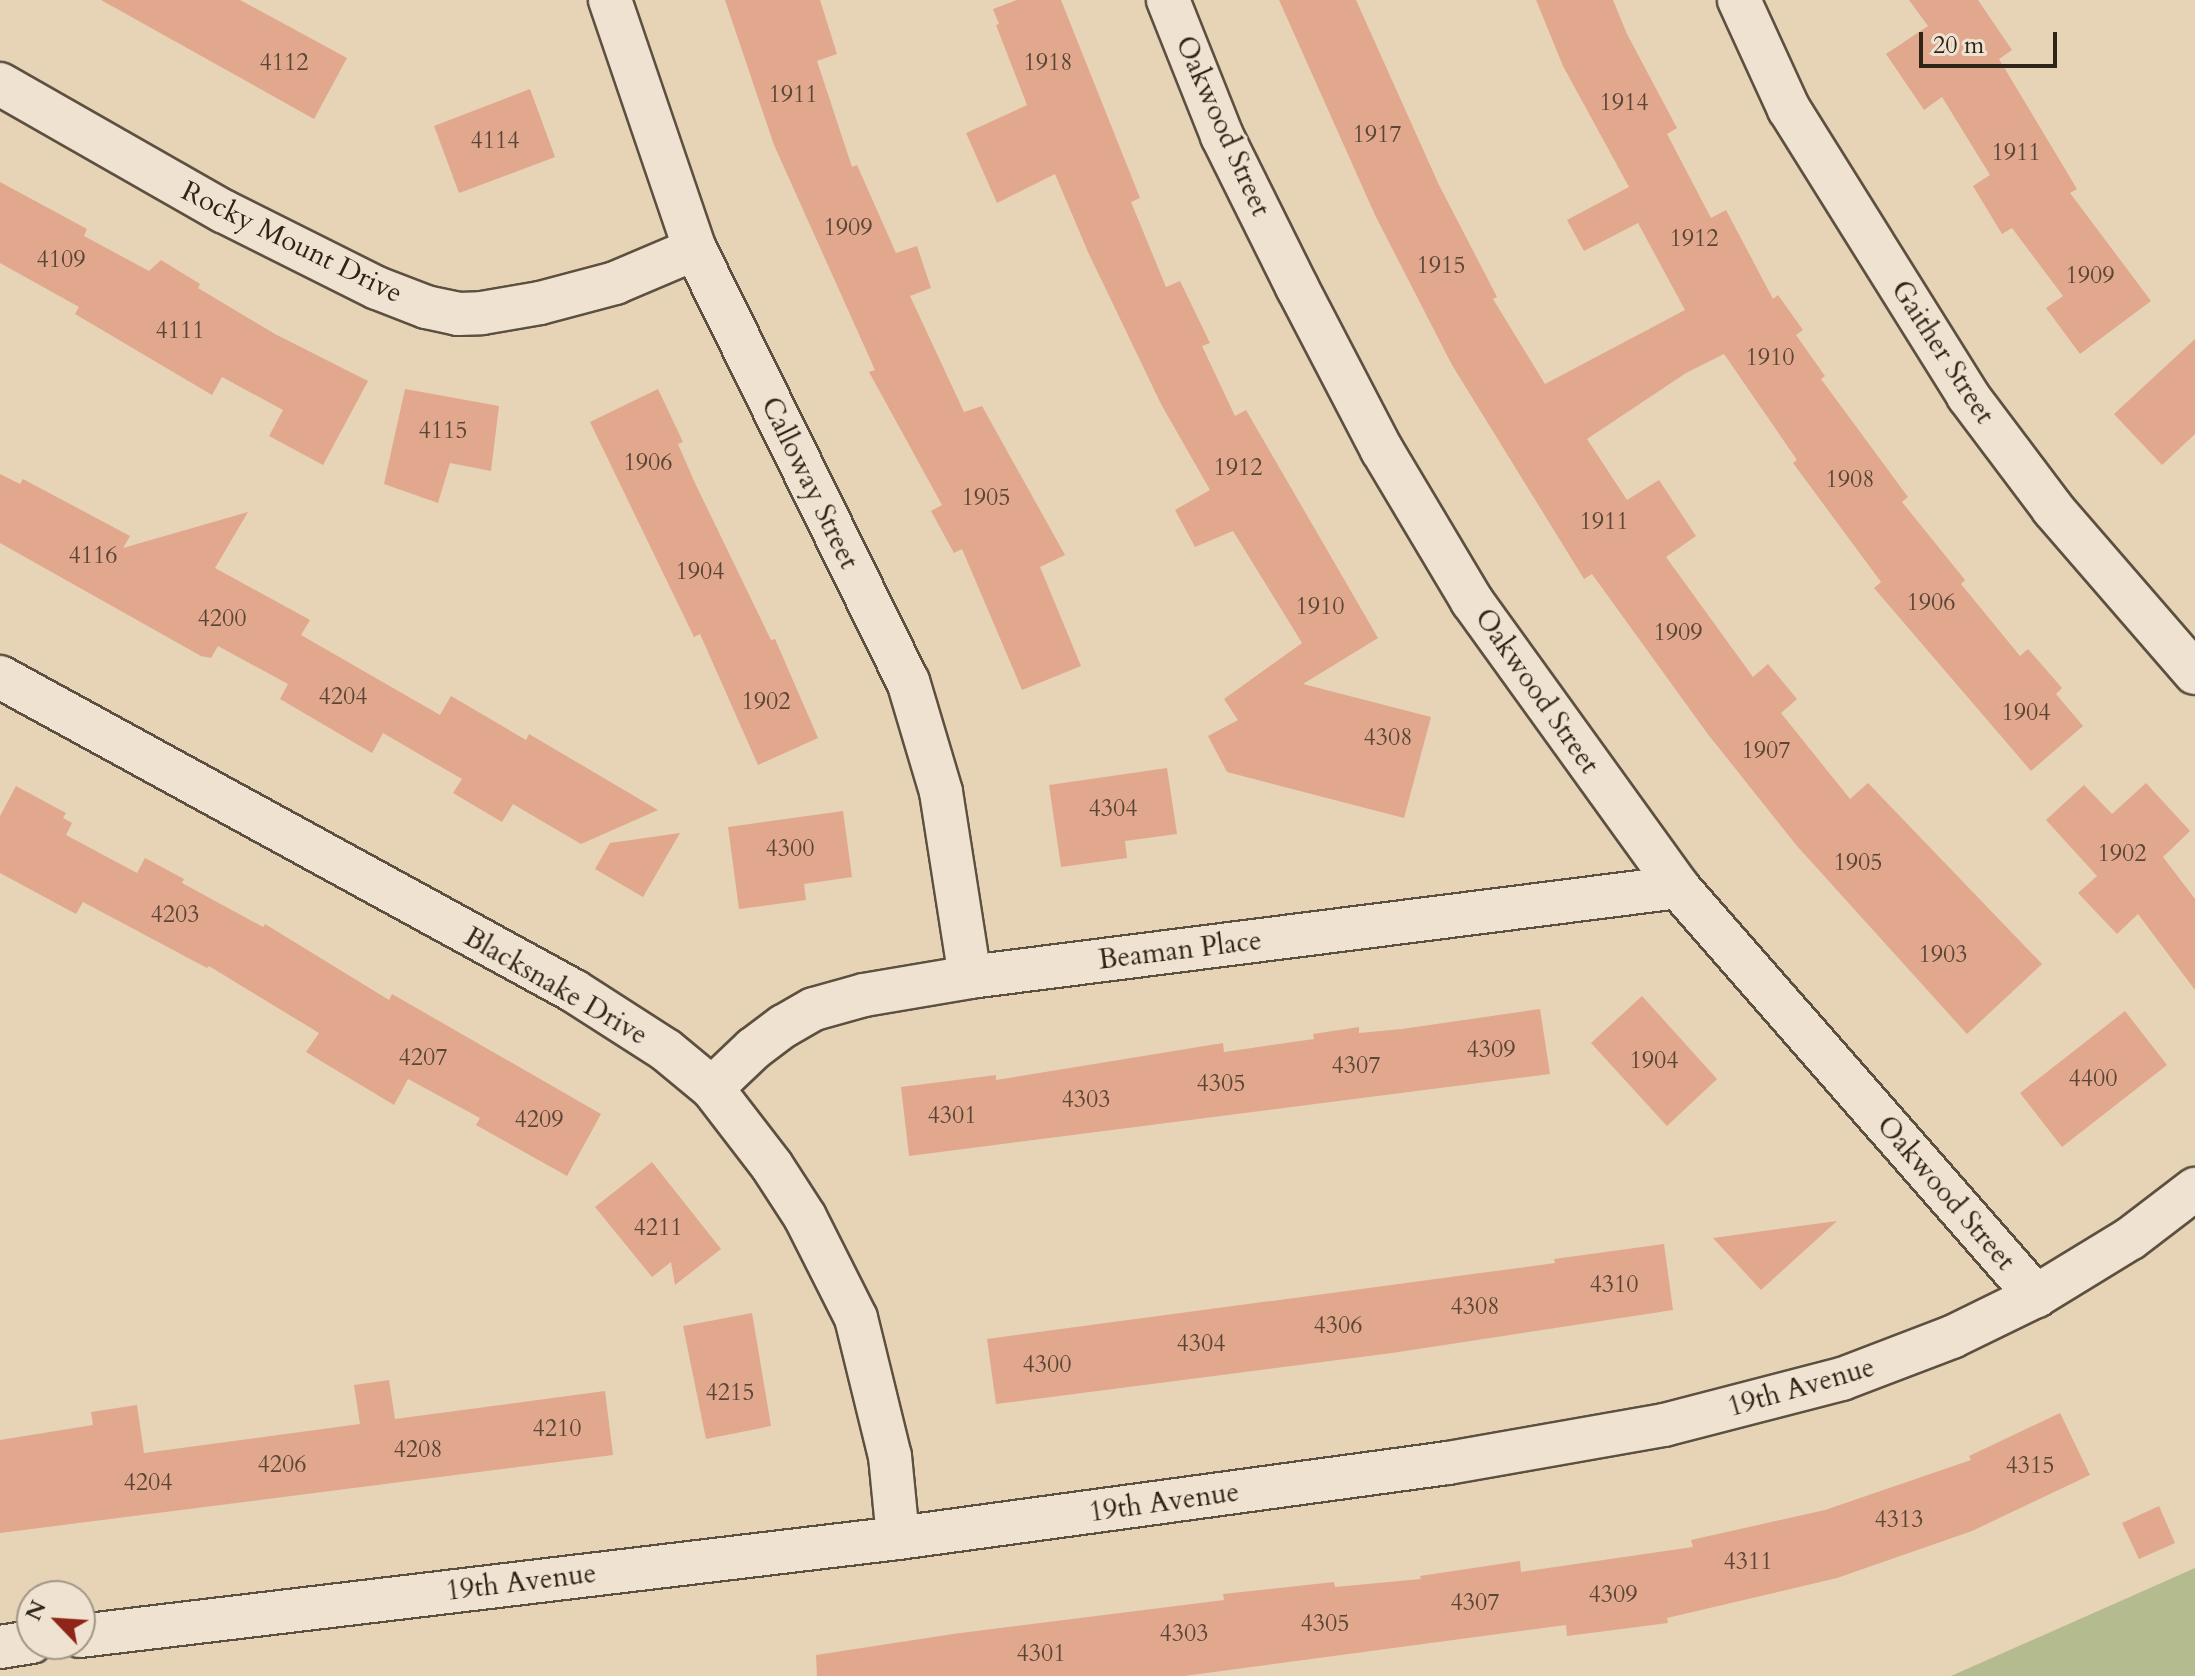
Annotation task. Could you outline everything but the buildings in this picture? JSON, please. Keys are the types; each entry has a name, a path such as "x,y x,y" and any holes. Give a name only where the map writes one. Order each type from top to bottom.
{"street":[{"name":"Calloway Street","path":"610,0 695,249 908,681 941,792 970,977"},
{"name":"Oakwood Street","path":"1168,0 1222,136 1382,450 1472,601 1678,887 2036,1296"},
{"name":"Gaither Street","path":"1739,0 1789,109 1968,396 2053,509 2195,673"},
{"name":"Rocky Mount Drive","path":"0,84 223,211 377,288 426,307 458,314 540,303 615,283 695,249"},
{"name":"Blacksnake Drive","path":"0,677 574,991 666,1050 712,1088 772,1166 805,1217 856,1318 890,1456 898,1538"},
{"name":"Beaman Place","path":"712,1088 753,1049 814,1009 864,995 970,977 1678,887"},
{"name":"19th Avenue","path":"96,1634 898,1538 1448,1463 1664,1425 1842,1379 1952,1337 2036,1296 2131,1238 2195,1189"}],"green space":[{"path":"2195,1568 2195,1676 1951,1676"}]}
